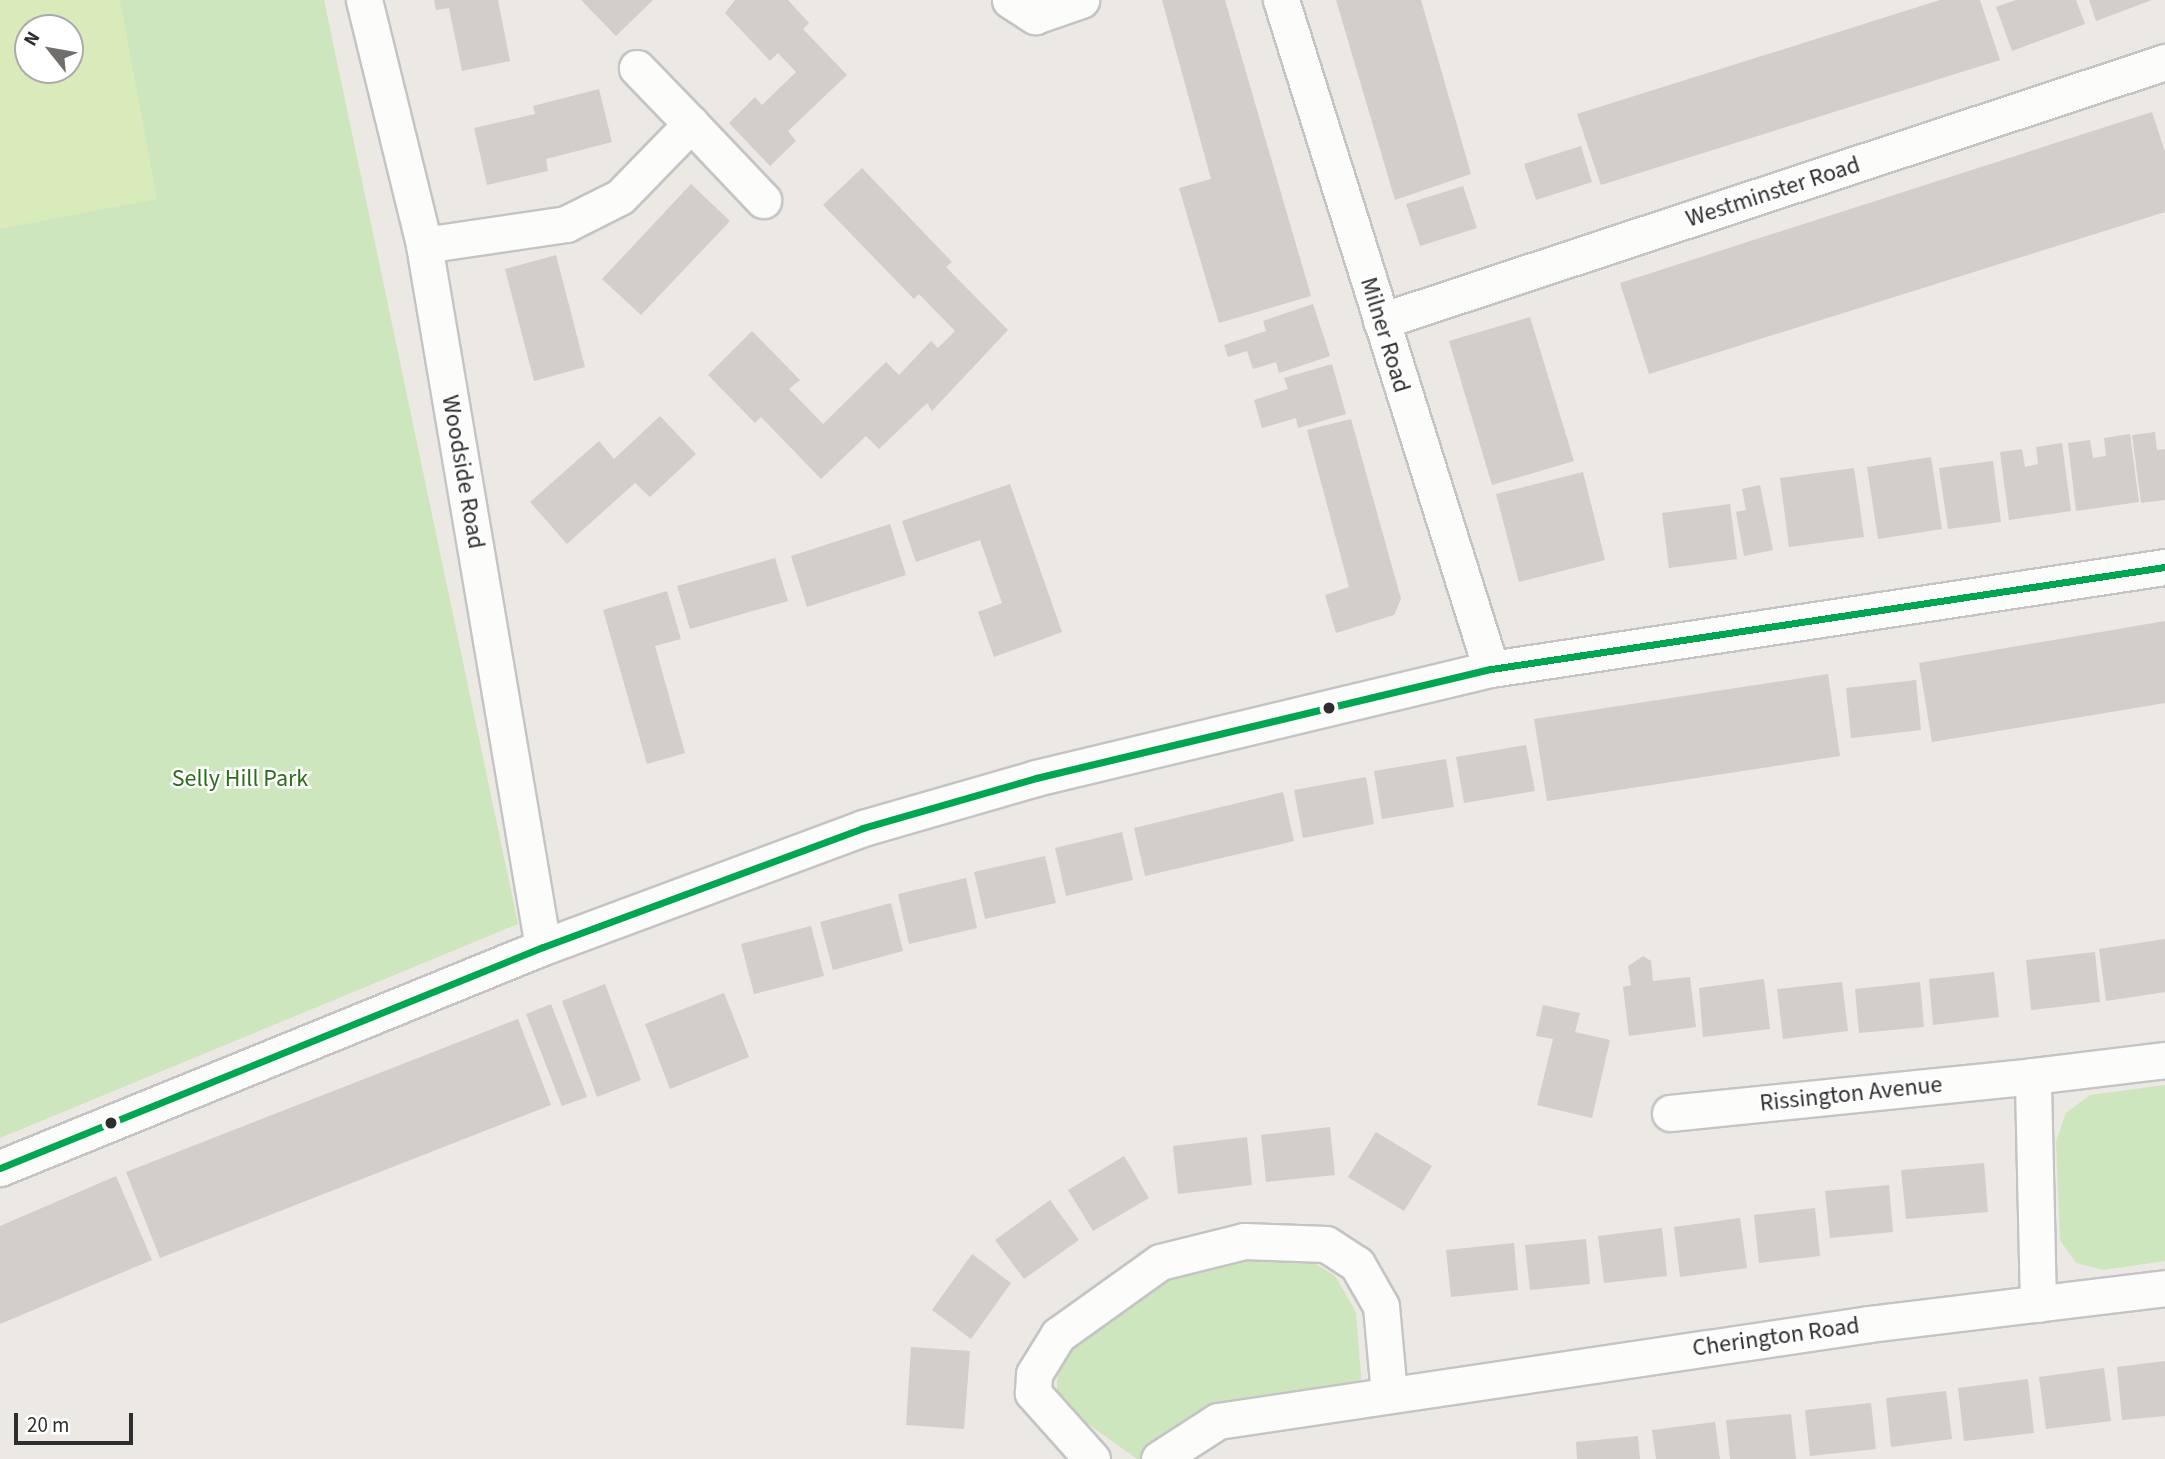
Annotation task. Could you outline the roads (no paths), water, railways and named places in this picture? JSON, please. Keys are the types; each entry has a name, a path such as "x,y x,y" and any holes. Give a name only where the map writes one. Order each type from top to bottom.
{"street":[{"name":"Woodside Road","path":"364,0 424,245 542,947"},
{"path":"1010,0 1035,16 1081,0"},
{"name":"Milner Road","path":"1281,0 1491,669"},
{"name":"Westminster Road","path":"1381,321 2165,62"},
{"path":"637,68 763,200"},
{"path":"424,245 566,224 620,197 691,124"},
{"path":"0,1168 542,947 875,825 1194,737 1491,669 2165,567"},
{"name":"Rissington Avenue","path":"1670,1113 2033,1076 2165,1059"},
{"path":"2033,1076 2038,1304"},
{"path":"1092,1459 1033,1393 1034,1374 1058,1335 1160,1262 1244,1241 1326,1244 1357,1264 1381,1306 1388,1394"},
{"name":"Cherington Road","path":"1159,1459 1218,1421 1388,1394 2165,1288"}],"park label":[{"name":"Selly Hill Park","path":"240,779"}]}
